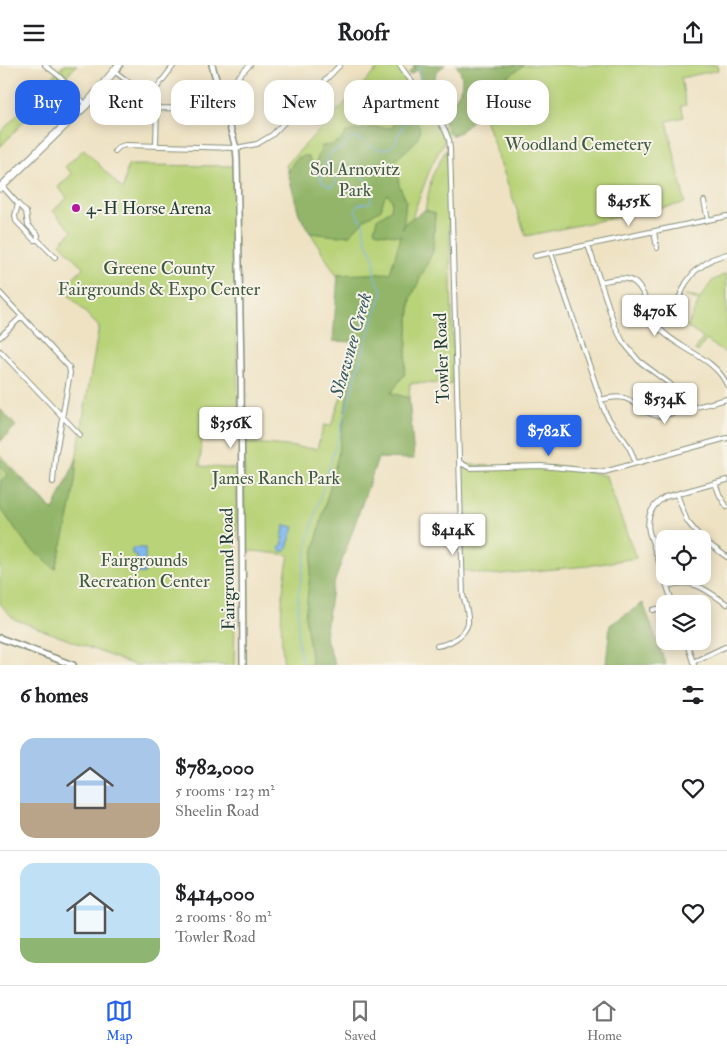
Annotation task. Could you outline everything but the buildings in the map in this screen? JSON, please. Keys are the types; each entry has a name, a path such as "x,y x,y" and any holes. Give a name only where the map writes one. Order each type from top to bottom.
{"highway":[{"path":"1,187 86,105 117,68"}],"street":[{"path":"45,65 86,105"},
{"path":"161,82 174,65"},
{"name":"Fairground Road","path":"212,65 216,80"},
{"path":"235,80 250,65"},
{"path":"326,80 340,65"},
{"name":"Towler Road","path":"400,65 446,132 449,143 463,595 468,622 458,637 447,645 437,646"},
{"path":"117,68 130,80"},
{"path":"156,145 157,125"},
{"name":"Fairground Road","path":"229,125 236,148 239,232 243,665"},
{"path":"115,151 125,145 236,148 258,144 268,138 281,125"},
{"path":"1,187 26,212 28,225 38,235 38,240"},
{"path":"704,201 708,220"},
{"path":"18,204 15,216 16,221 34,240 38,240 55,257"},
{"path":"535,256 727,216"},
{"path":"654,232 656,248"},
{"path":"588,245 615,326 623,342 639,361 670,384 677,394 684,411"},
{"path":"551,253 601,400 610,422 631,449 635,463"},
{"path":"658,326 674,311 684,286 695,271 712,259 727,254"},
{"path":"600,282 622,278 635,283 642,290 651,317 666,335 717,370 727,385"},
{"path":"0,293 69,367 70,373 53,482"},
{"path":"0,337 22,315"},
{"path":"0,351 80,435"},
{"path":"601,400 614,396 623,397 657,416 684,411 727,399"},
{"path":"459,462 470,468 541,466 567,467 599,472 727,438"},
{"path":"670,595 649,532 648,521 651,512 661,500 727,480"},
{"path":"716,483 720,496 727,507"},
{"path":"677,494 688,521 695,530"},
{"path":"711,545 727,557"},
{"path":"667,586 681,582 692,583 727,605"},
{"path":"0,638 72,665"},
{"path":"689,650 694,663 727,646"}],"green space":[{"path":"64,65 77,65 63,80 50,80"},
{"path":"381,65 397,65 407,80 367,80"},
{"path":"412,65 445,65 436,72 434,80 420,80 416,70 410,75 408,73 415,67"},
{"path":"456,65 524,65 503,80 467,80 467,125 460,132 451,136 447,129 449,125 457,125 457,96 462,79"},
{"name":"Woodland Cemetery","path":"519,65 717,65 718,70 681,78 686,105 681,106 684,117 667,121 685,203 526,236 487,125 549,125 549,80 501,80"},
{"path":"344,104 344,125 439,125 442,130 445,125 453,125 432,164 414,212 348,427 314,553 308,601 313,665 284,665 282,610 289,555 244,550 244,442 317,449 324,425 331,426 361,339 388,275 336,275 301,217 286,165 324,125 334,125 334,114"},
{"path":"15,117 15,125 21,125 0,147 0,133"},
{"name":"Sol Arnovitz Park","path":"394,125 418,125 420,131 412,145 399,157 391,169 398,173 399,185 406,200 403,229 406,222 425,210 435,213 433,251 411,298 404,375 391,393 409,398 414,459 378,458 332,589 325,636 335,665 312,665 305,616 312,557 338,455 356,342 333,341 338,275 390,273 401,236 379,233 374,230 377,219 391,210 392,200 388,194 384,198 381,209 365,219 350,235 337,236 310,233 299,214 288,173 293,163 300,157 308,156 312,164 315,165 322,146 332,145 342,139 346,132 374,127 392,128"},
{"path":"447,148 454,384 410,383 409,398 390,393 404,375 411,298 433,250 435,213 425,210 432,176"},
{"path":"84,149 123,190 128,165 234,166 238,425 203,423 200,466 238,469 234,665 134,665 14,619 0,604 0,455 65,523 99,327 62,288 83,268 60,243 72,231 53,211 67,198 58,187 72,174 65,167"},
{"path":"727,273 727,354 706,340 698,352 695,350 703,338 687,327 699,301 685,296 685,294 700,299 712,281"},
{"path":"0,409 16,426 0,442"},
{"path":"0,458 53,511 77,458 69,514 55,569 28,546 0,508 0,482 8,475 0,467"},
{"path":"462,464 503,467 567,467 607,476 636,558 587,566 489,575 462,570"},
{"path":"643,603 656,638 656,650 660,650 666,665 606,665 610,625"}],"water":[{"path":"285,525 294,527 286,551 280,551 279,547 283,544 282,537"},
{"path":"132,548 145,548 145,573 132,574 132,567 137,567 137,555 132,554"}],"waterway":[{"name":"Shawnee Creek","path":"420,65 421,80"},
{"name":"Shawnee Creek","path":"302,665 298,642 298,596 309,536 370,328 383,292 374,275 375,265 366,241 363,224 355,211 362,203 369,203 372,200 371,186 358,174 346,172 341,174 331,187 322,182 320,173 330,153 341,148 353,137 375,148 389,148 396,143 404,125"}],"place":[{"name":"4-H Horse Arena","path":"76,208"}],"park label":[{"name":"Greene County Fairgrounds & Expo Center","path":"159,278"},
{"name":"James Ranch Park","path":"276,478"},
{"name":"Fairgrounds Recreation Center","path":"144,570"}]}
